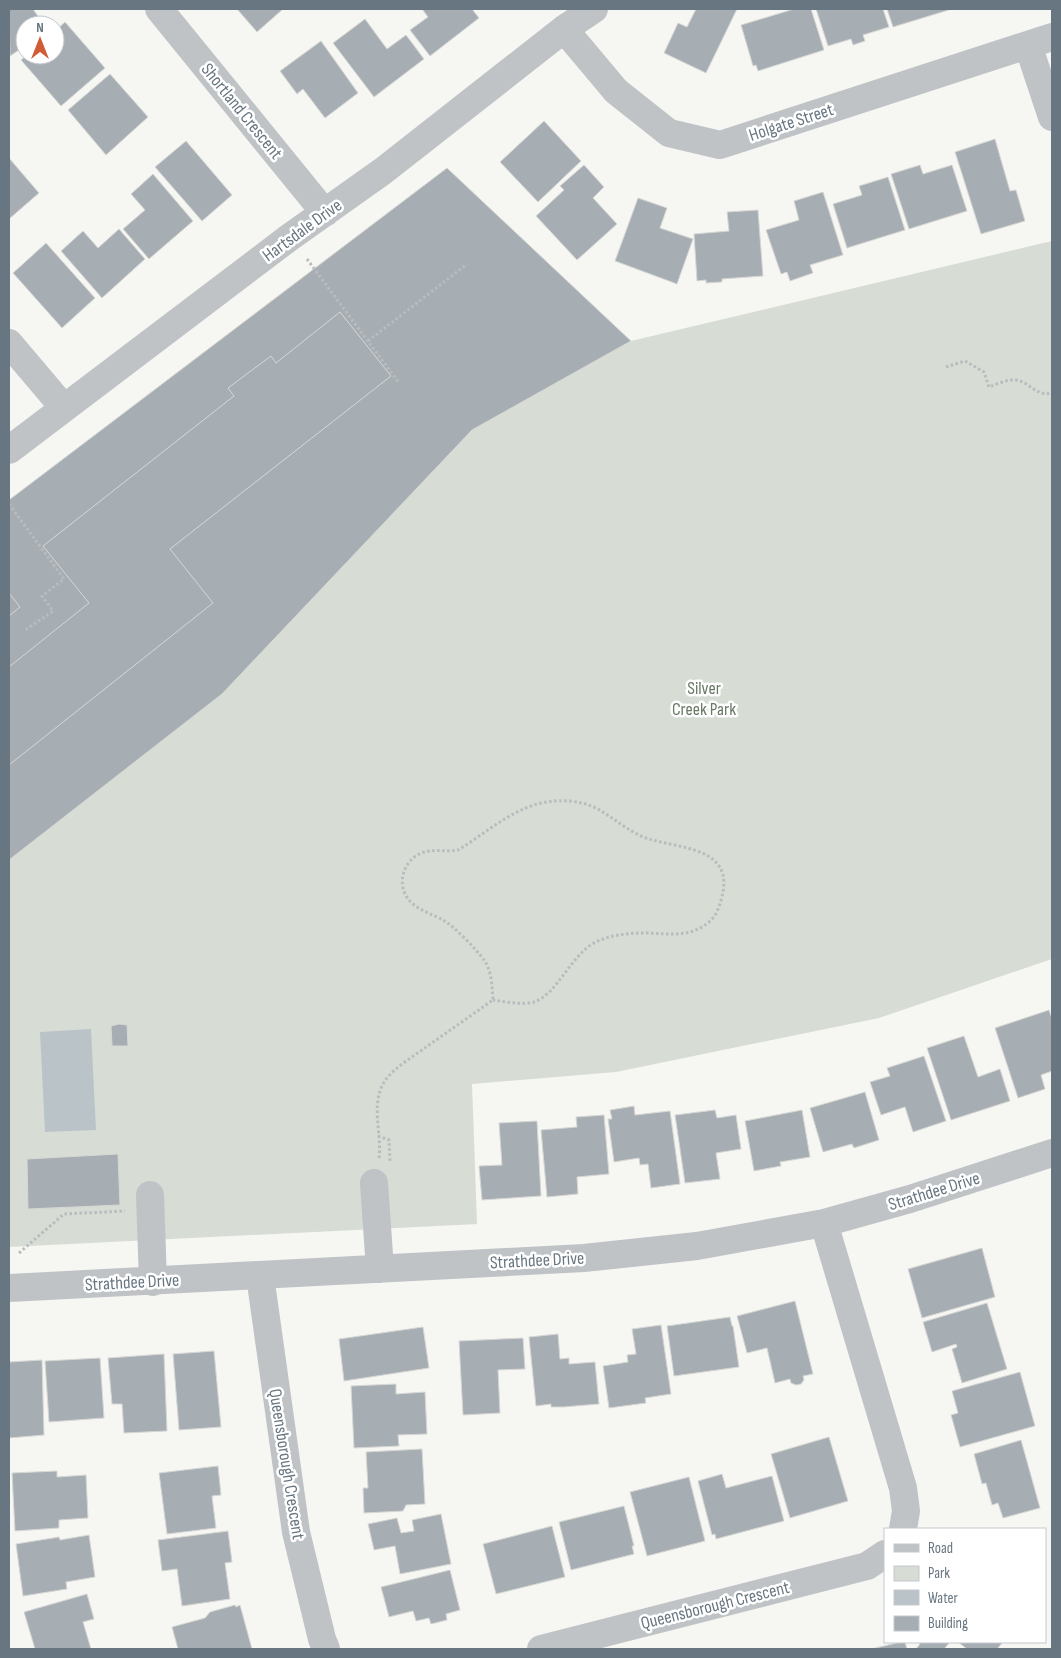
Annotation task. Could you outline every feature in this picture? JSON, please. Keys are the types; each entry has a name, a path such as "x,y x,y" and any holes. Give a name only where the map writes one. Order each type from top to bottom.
{"street":[{"name":"Shortland Crescent","path":"159,9 325,213"},
{"name":"Hartsdale Drive","path":"9,450 290,237 384,171 564,29 594,9"},
{"name":"Holgate Street","path":"564,29 616,91 669,133 720,145 1040,41"},
{"path":"1040,41 1052,117"},
{"path":"9,343 64,408"},
{"name":"Strathdee Drive","path":"9,1288 153,1282 584,1258 669,1249 824,1223 910,1199 1052,1153"},
{"path":"374,1184 380,1270"},
{"path":"150,1202 153,1282"},
{"path":"824,1223 903,1488 906,1511 902,1528"},
{"name":"Queensborough Crescent","path":"260,1276 296,1532 326,1649"},
{"name":"Queensborough Crescent","path":"541,1649 867,1566 884,1555"}],"path":[{"path":"290,237 399,383"},
{"path":"368,341 467,264"},
{"path":"946,367 965,361 984,372 989,387 1015,380 1041,394 1052,393"},
{"path":"9,504 64,579 42,596 53,611 24,631"},
{"path":"374,1184 379,1156 379,1094 383,1084 402,1064 493,1000 515,1003 534,1002 546,995 581,952 596,942 620,934 689,934 710,922 722,898 724,885 720,869 711,856 690,848 655,841 637,834 603,811 586,804 569,801 552,801 533,806 512,815 458,850 425,852 413,857 406,865 402,876 403,887 407,897 413,904 446,922 483,959 490,973 493,1000"},
{"path":"19,1253 64,1214 150,1202"}],"green space":[{"name":"Silver Creek Park","path":"1052,241 1052,959 879,1018 616,1072 472,1084 477,1224 9,1247 9,860 222,694 472,430 631,341"}],"water":[{"path":"91,1029 96,1130 45,1132 40,1032"}],"building":[{"path":"9,9 33,9 37,15 15,15 15,53 10,56"},
{"path":"237,9 283,9 257,32"},
{"path":"422,9 472,9 479,18 430,56 410,30 428,17"},
{"path":"696,9 737,9 706,73 664,53 678,23 687,27"},
{"path":"794,9 811,9 824,50 758,71 756,65 753,66 741,25"},
{"path":"816,9 883,9 889,27 863,35 865,41 853,45 851,39 828,46"},
{"path":"887,9 952,9 893,27"},
{"path":"365,19 387,49 406,35 424,59 374,97 333,43"},
{"path":"65,22 105,68 61,106 25,65 65,65"},
{"path":"321,41 358,93 325,118 303,89 297,94 280,71"},
{"path":"110,74 148,117 106,155 68,110"},
{"path":"544,121 581,161 538,202 500,162"},
{"path":"995,139 1010,191 1016,190 1025,221 981,234 955,152"},
{"path":"186,141 232,195 202,221 155,167"},
{"path":"9,158 39,193 9,219"},
{"path":"584,165 604,187 593,198 617,224 577,260 536,216 564,190 560,186"},
{"path":"920,165 923,174 952,165 967,211 909,229 891,174"},
{"path":"447,168 631,341 472,430 222,694 9,860 9,500"},
{"path":"153,174 193,221 149,259 123,229 145,210 131,194"},
{"path":"888,177 905,230 847,248 833,204 862,195 859,186"},
{"path":"823,192 843,255 810,265 813,273 790,281 787,272 781,274 766,230 799,220 794,201"},
{"path":"638,198 667,208 660,228 693,239 677,284 615,261"},
{"path":"758,210 763,276 722,279 722,282 706,283 706,280 697,281 694,234 729,231 727,212"},
{"path":"119,229 145,259 102,298 61,251 83,231 98,248"},
{"path":"46,243 95,298 62,328 13,273"},
{"path":"340,312 391,376 170,549 213,603 9,765 9,667 89,603 43,546 234,396 228,388 271,356 276,363"},
{"path":"9,593 20,607 9,616"},
{"path":"1049,1010 1052,1019 1052,1071 1041,1075 1045,1089 1018,1098 995,1028"},
{"path":"127,1025 128,1046 112,1046 111,1026"},
{"path":"964,1036 978,1077 1000,1069 1010,1101 951,1120 927,1048"},
{"path":"924,1056 946,1121 913,1132 905,1107 881,1115 870,1082 890,1076 887,1068"},
{"path":"865,1092 879,1140 854,1148 852,1144 823,1152 810,1108"},
{"path":"634,1106 635,1115 670,1111 680,1184 651,1188 648,1164 640,1165 639,1158 614,1162 608,1119 612,1119 610,1110"},
{"path":"715,1110 717,1118 736,1115 741,1149 716,1153 720,1179 685,1183 675,1115"},
{"path":"802,1110 810,1157 780,1162 781,1166 754,1171 745,1121"},
{"path":"604,1115 609,1174 577,1177 578,1194 547,1197 541,1130 577,1127 576,1117"},
{"path":"537,1121 541,1196 482,1200 479,1166 502,1165 499,1123"},
{"path":"118,1154 120,1205 28,1209 27,1159"},
{"path":"982,1248 995,1297 922,1318 908,1269"},
{"path":"795,1301 813,1374 803,1376 804,1380 801,1384 791,1383 790,1379 775,1383 767,1348 747,1353 737,1316"},
{"path":"987,1303 1007,1369 962,1383 952,1349 957,1347 956,1344 932,1352 923,1322"},
{"path":"730,1317 739,1367 674,1376 667,1326"},
{"path":"661,1325 671,1394 645,1398 646,1403 609,1408 603,1366 628,1362 627,1355 636,1354 632,1329"},
{"path":"423,1327 429,1368 344,1381 339,1339"},
{"path":"558,1334 560,1359 569,1358 569,1364 595,1362 599,1404 563,1407 551,1407 551,1404 536,1406 529,1337"},
{"path":"523,1338 525,1369 498,1370 500,1413 463,1415 459,1341"},
{"path":"214,1351 221,1427 179,1430 173,1354"},
{"path":"164,1354 167,1431 124,1433 122,1404 112,1404 108,1358"},
{"path":"100,1358 104,1418 49,1422 45,1361"},
{"path":"42,1360 44,1435 9,1438 9,1362"},
{"path":"1020,1372 1035,1426 960,1447 951,1415 958,1413 952,1391"},
{"path":"396,1384 396,1394 425,1392 427,1434 398,1435 399,1446 354,1448 351,1386"},
{"path":"829,1437 848,1501 790,1518 771,1454"},
{"path":"1021,1440 1040,1508 1003,1518 998,1503 992,1505 986,1483 982,1484 974,1454"},
{"path":"422,1449 425,1504 406,1505 403,1511 364,1513 363,1488 368,1488 366,1452"},
{"path":"218,1466 221,1495 212,1496 216,1528 167,1534 159,1473"},
{"path":"57,1471 57,1477 86,1475 88,1518 59,1520 59,1528 15,1531 12,1473"},
{"path":"722,1474 726,1488 772,1476 784,1521 716,1539 715,1534 712,1535 698,1481"},
{"path":"689,1477 705,1541 647,1556 630,1492"},
{"path":"624,1506 634,1546 632,1546 634,1554 571,1570 559,1522"},
{"path":"441,1514 451,1564 400,1574 395,1546 374,1550 368,1524 397,1518 401,1533 414,1531 412,1520"},
{"path":"552,1526 565,1577 496,1594 483,1544"},
{"path":"228,1531 232,1562 225,1563 230,1599 182,1606 177,1569 162,1571 158,1540"},
{"path":"89,1535 95,1577 66,1582 67,1589 23,1596 16,1544 59,1537 60,1540"},
{"path":"450,1570 460,1610 446,1614 447,1620 431,1624 429,1618 416,1621 413,1611 389,1617 381,1587"},
{"path":"87,1594 94,1619 83,1622 91,1649 35,1649 24,1612"},
{"path":"235,1605 236,1607 240,1605 252,1649 178,1649 172,1627 205,1618 210,1612"},
{"path":"905,1643 907,1649 871,1649"},
{"path":"949,1643 944,1649 916,1649 920,1644"},
{"path":"959,1643 1002,1643 997,1649 967,1649"}]}
